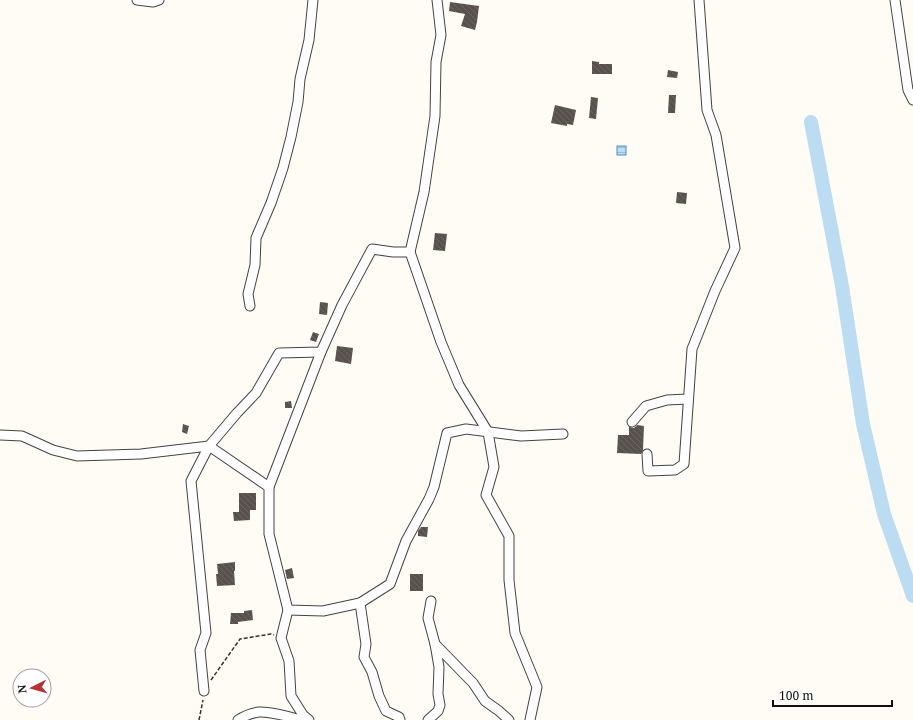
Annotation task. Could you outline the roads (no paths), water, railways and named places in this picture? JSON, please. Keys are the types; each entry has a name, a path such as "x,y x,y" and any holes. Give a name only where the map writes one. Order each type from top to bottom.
{"street":[{"path":"137,0 153,2 159,0"},
{"path":"250,306 248,294 255,265 256,238 271,203 283,168 291,137 298,102 300,79 309,40 313,0"},
{"path":"437,0 441,35 436,62 435,116 424,192 410,252 441,342 456,378 488,432 494,467 486,495 509,536 509,580 515,633 537,687 530,720"},
{"path":"647,454 648,471 675,470 684,464 692,349 715,291 735,248 716,135 707,110 699,0"},
{"path":"895,0 908,90 913,100"},
{"path":"308,720 291,696 289,661 281,638 288,610 269,534 269,487 321,352 342,305 372,249 393,252 410,252"},
{"path":"204,691 200,650 206,633 191,481 208,446 237,412 256,393 279,353 321,352"},
{"path":"632,422 646,406 667,400 688,399"},
{"path":"288,610 323,611 360,603 390,584 406,541 434,487 447,433 466,429 520,436 563,434"},
{"path":"0,435 22,436 53,450 78,456 141,454 208,446 269,487"},
{"path":"428,720 438,711 440,705 438,694 439,667 428,618 431,601"},
{"path":"360,603 366,644 364,657 372,672 379,696 386,711 399,717 400,720"},
{"path":"435,644 473,683 485,701 509,720"},
{"path":"238,720 260,712 281,714 301,720"}],"water":[{"path":"617,146 626,146 626,155 617,155"}],"waterway":[{"path":"811,122 842,286 863,424 884,514 913,596"}]}
